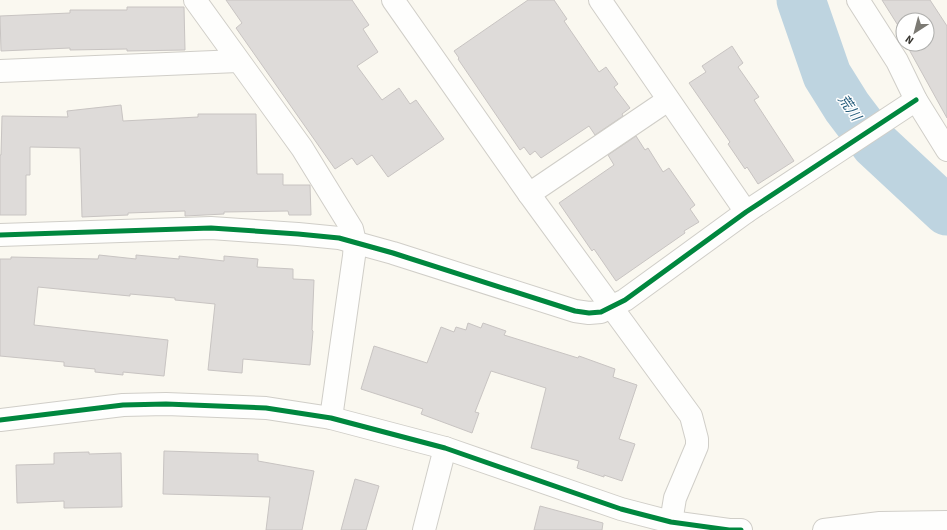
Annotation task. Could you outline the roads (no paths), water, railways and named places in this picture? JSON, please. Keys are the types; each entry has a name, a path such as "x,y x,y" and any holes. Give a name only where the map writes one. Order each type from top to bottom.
{"street":[{"path":"195,0 302,148 352,229 355,242 354,256 332,418"},
{"path":"393,0 529,194 691,416 696,430 697,446 675,498 671,522"},
{"path":"600,0 746,212"},
{"path":"858,0 896,61 916,100 947,150"},
{"path":"0,71 238,61"},
{"path":"529,194 668,100"},
{"path":"0,235 210,228 339,238 393,253 575,311 589,313 601,312 625,300 746,212 916,100"},
{"path":"0,420 123,405 166,404 266,408 332,418 445,448 621,509 671,522 741,530"},
{"path":"424,530 445,448"},
{"path":"824,530 880,524 947,522"}],"waterway":[{"name":"荒川","path":"801,0 827,75 847,107 875,144 947,211"}]}
